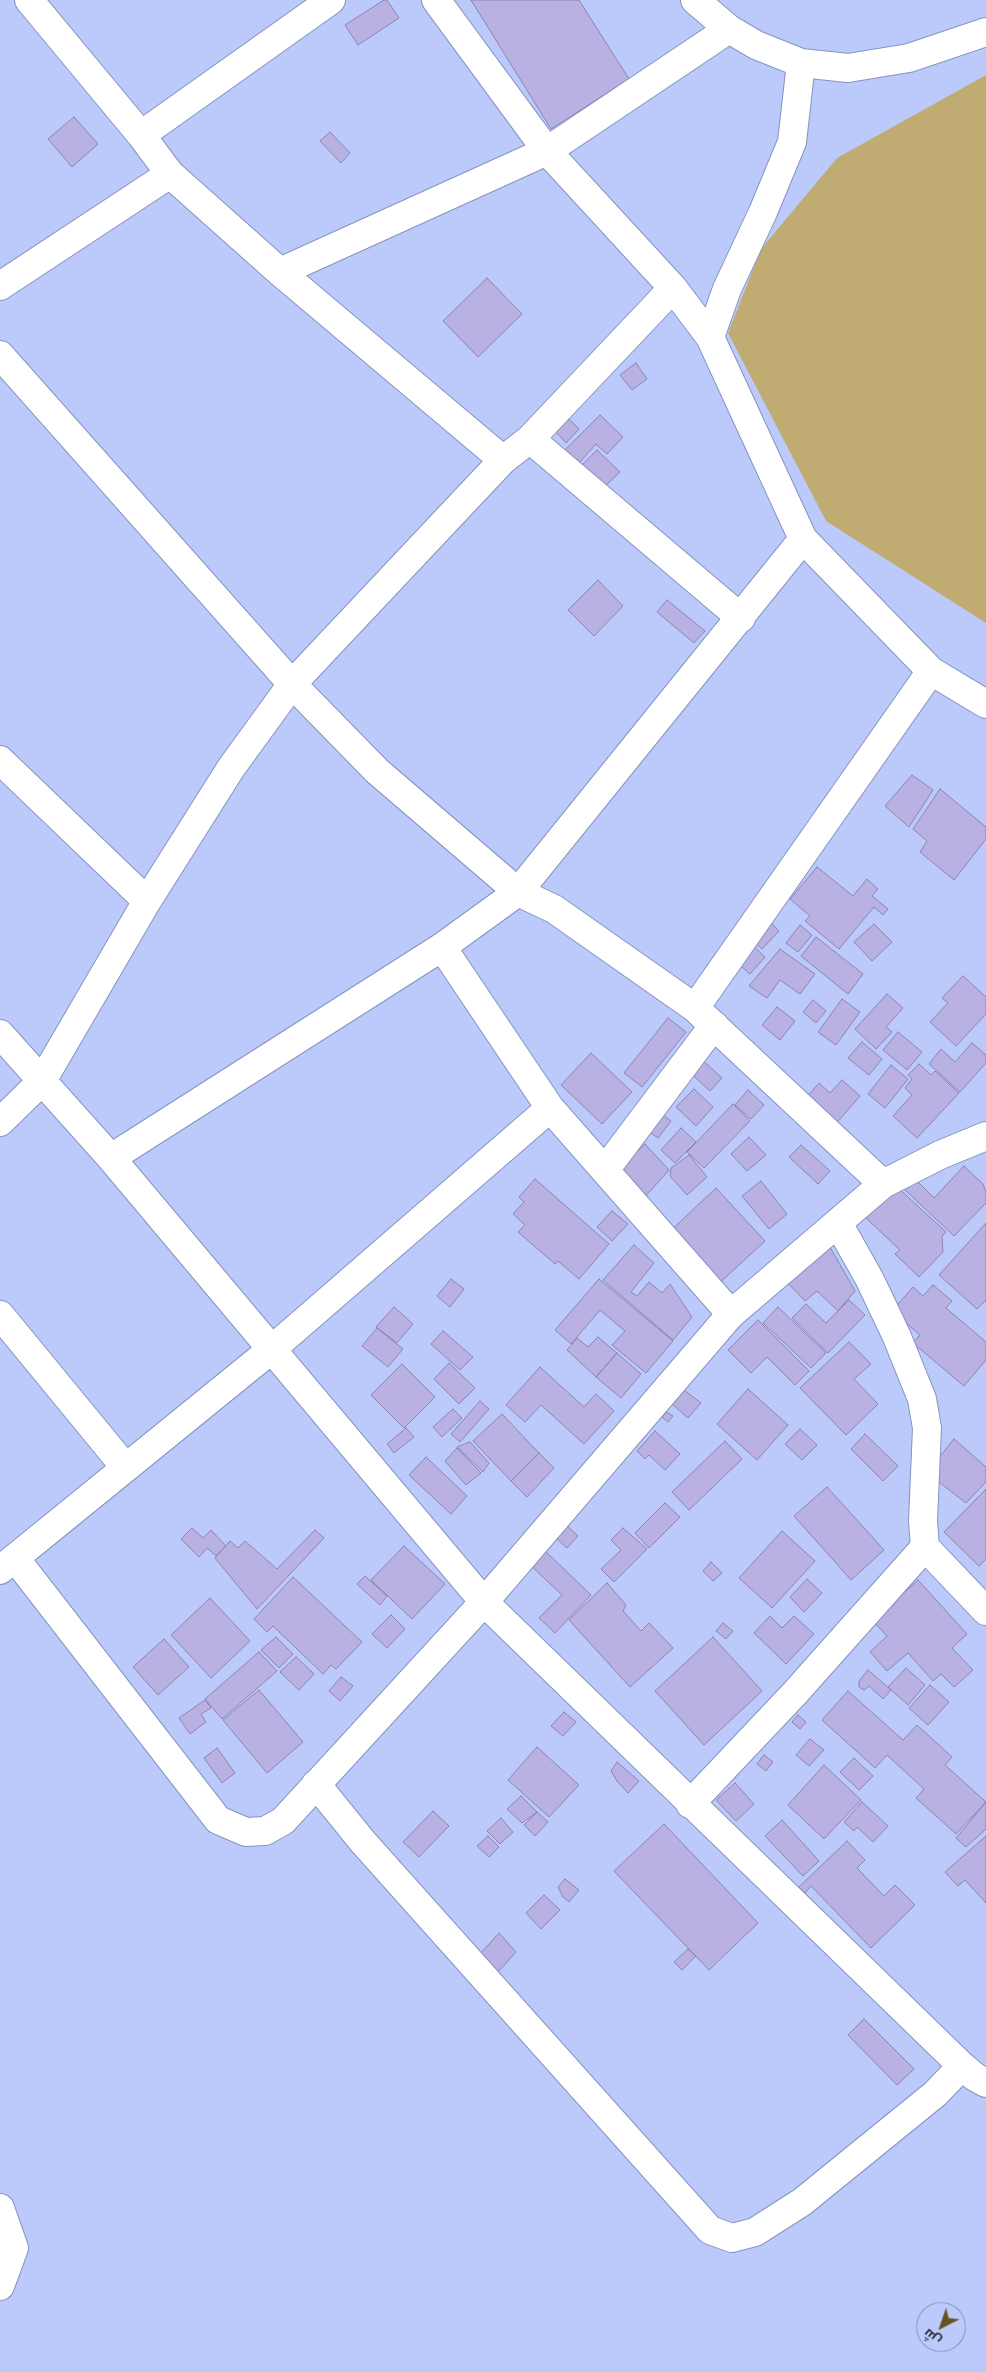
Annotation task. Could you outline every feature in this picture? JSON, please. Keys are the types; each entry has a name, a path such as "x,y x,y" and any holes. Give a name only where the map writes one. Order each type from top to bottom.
{"street":[{"path":"29,0 141,135 170,174 280,272 503,460"},
{"path":"141,135 331,0"},
{"path":"436,0 547,150 674,288 710,337 803,539 931,671 986,704"},
{"path":"695,0 729,29 756,45 801,62 848,68 909,58 986,32"},
{"path":"280,272 547,150 729,29"},
{"path":"710,337 727,289 763,212 792,142 801,62"},
{"path":"0,286 170,174"},
{"path":"0,1122 42,1081 147,901 231,768 292,684 503,460 530,439 674,288"},
{"path":"0,355 292,684 378,772 518,892 554,909 704,1017 883,1184"},
{"path":"530,439 741,618"},
{"path":"111,1158 442,947 518,892 803,539"},
{"path":"605,1170 931,671"},
{"path":"0,760 147,901"},
{"path":"442,947 550,1108 731,1314"},
{"path":"0,1034 111,1158 484,1602 962,2066 975,2077 986,2082"},
{"path":"550,1108 272,1349 7,1564 218,1820 246,1832 265,1831 282,1821 484,1602 731,1314 883,1184 940,1155 986,1136"},
{"path":"838,1223 870,1280 897,1337 922,1399 927,1428 923,1520 925,1547 986,1612"},
{"path":"0,1315 125,1467"},
{"path":"690,1804 795,1693 925,1547"},
{"path":"316,1784 390,1872 710,2230 732,2238 755,2232 802,2202 935,2094 962,2066"},
{"path":"0,2208 14,2248 0,2286"}],"shaded area":[{"path":"986,75 986,623 826,521 728,333 761,249 837,158"}],"building":[{"path":"384,0 387,0 399,18 358,45 345,25"},
{"path":"471,0 579,0 629,79 551,129"},
{"path":"74,117 98,144 72,167 48,139"},
{"path":"330,132 350,153 341,163 320,141"},
{"path":"487,278 522,314 478,357 443,321"},
{"path":"636,363 647,379 632,390 620,375"},
{"path":"600,415 623,437 607,454 596,444 578,464 564,451"},
{"path":"569,419 579,429 566,443 556,432"},
{"path":"597,450 620,472 603,488 581,466"},
{"path":"598,580 623,606 594,636 568,610"},
{"path":"667,600 705,631 694,643 657,612"},
{"path":"912,775 933,790 909,827 885,806"},
{"path":"940,789 986,827 986,839 954,880 920,852 927,841 913,829"},
{"path":"817,867 853,896 867,879 878,889 872,896 888,909 883,915 874,907 839,949 805,921 810,916 790,899"},
{"path":"768,920 779,931 762,949 752,940"},
{"path":"874,924 892,942 872,961 854,942"},
{"path":"800,925 812,935 798,952 786,943"},
{"path":"816,937 863,974 848,994 801,956"},
{"path":"751,944 765,957 750,974 735,961"},
{"path":"780,949 815,974 800,994 780,980 767,998 749,986"},
{"path":"963,976 986,997 986,1014 956,1046 930,1022 948,1003 942,998"},
{"path":"887,994 903,1008 886,1027 892,1032 876,1049 855,1029"},
{"path":"842,999 860,1012 836,1045 818,1032"},
{"path":"813,1000 826,1011 816,1023 803,1012"},
{"path":"777,1007 795,1021 780,1040 762,1025"},
{"path":"668,1018 686,1032 642,1087 624,1073"},
{"path":"898,1032 922,1052 907,1070 883,1050"},
{"path":"862,1042 882,1059 869,1075 848,1058"},
{"path":"972,1043 986,1055 986,1063 960,1092 929,1064 941,1049 955,1062"},
{"path":"591,1053 632,1092 602,1124 561,1085"},
{"path":"697,1055 722,1078 710,1091 685,1068"},
{"path":"919,1064 931,1075 935,1071 959,1093 917,1138 893,1116 912,1095 905,1088 912,1079 908,1075"},
{"path":"891,1065 908,1079 885,1108 868,1094"},
{"path":"842,1080 860,1096 834,1126 804,1100 819,1083 830,1093"},
{"path":"694,1089 713,1107 696,1126 676,1107"},
{"path":"748,1090 764,1105 751,1119 735,1105"},
{"path":"733,1104 750,1121 704,1168 687,1152"},
{"path":"655,1109 671,1121 658,1138 643,1127"},
{"path":"681,1128 696,1142 675,1163 661,1150"},
{"path":"749,1137 766,1155 747,1171 731,1154"},
{"path":"645,1144 669,1170 643,1199 616,1173"},
{"path":"801,1145 830,1171 818,1184 789,1157"},
{"path":"689,1155 707,1177 687,1195 670,1176 671,1168"},
{"path":"964,1166 983,1184 986,1192 986,1203 954,1236 904,1189 914,1178 934,1198"},
{"path":"535,1179 609,1244 579,1279 558,1261 555,1264 518,1232 525,1225 513,1214 524,1202 519,1197"},
{"path":"761,1181 787,1214 769,1229 742,1196"},
{"path":"896,1186 946,1232 942,1236 943,1252 919,1277 895,1254 900,1250 866,1218"},
{"path":"716,1188 765,1241 714,1288 665,1236"},
{"path":"612,1211 628,1224 612,1241 597,1227"},
{"path":"986,1223 986,1302 977,1309 939,1275"},
{"path":"826,1240 855,1291 838,1311 817,1291 805,1301 785,1280"},
{"path":"634,1245 654,1263 631,1292 637,1296 649,1282 662,1293 670,1284 692,1317 673,1340 603,1280"},
{"path":"451,1279 464,1289 450,1307 437,1296"},
{"path":"599,1279 673,1341 646,1373 612,1345 625,1331 600,1310 571,1344 555,1330"},
{"path":"933,1285 952,1301 946,1308 986,1342 986,1360 964,1386 913,1343 920,1335 892,1311 913,1287 923,1296"},
{"path":"849,1300 865,1315 828,1353 792,1318 806,1304 826,1323"},
{"path":"394,1307 413,1324 397,1343 376,1327"},
{"path":"778,1307 826,1353 811,1368 763,1323"},
{"path":"758,1320 809,1371 795,1385 767,1357 751,1373 728,1350"},
{"path":"377,1328 403,1349 388,1367 362,1346"},
{"path":"443,1331 473,1357 460,1370 431,1344"},
{"path":"598,1337 617,1353 596,1377 567,1350 577,1338 588,1347"},
{"path":"849,1342 871,1364 854,1379 878,1404 846,1435 800,1388"},
{"path":"617,1353 641,1374 621,1398 596,1377"},
{"path":"449,1363 475,1388 459,1404 434,1379"},
{"path":"402,1364 435,1397 404,1428 371,1395"},
{"path":"540,1367 584,1407 596,1394 614,1411 584,1444 541,1405 525,1422 506,1405"},
{"path":"748,1389 788,1425 757,1460 717,1424"},
{"path":"684,1390 701,1403 688,1418 672,1404"},
{"path":"480,1401 489,1409 460,1442 451,1434"},
{"path":"453,1409 462,1418 442,1437 433,1427"},
{"path":"666,1412 673,1416 668,1422 662,1417"},
{"path":"502,1414 539,1453 511,1481 473,1441"},
{"path":"406,1428 414,1437 394,1453 387,1444"},
{"path":"800,1429 817,1445 802,1460 785,1444"},
{"path":"655,1431 680,1454 665,1470 649,1455 645,1459 637,1451"},
{"path":"865,1434 898,1466 883,1481 851,1449"},
{"path":"954,1439 986,1467 986,1482 966,1503 935,1479 937,1460"},
{"path":"725,1441 742,1459 689,1510 672,1492"},
{"path":"470,1442 489,1463 483,1472 457,1447"},
{"path":"457,1448 481,1473 466,1485 445,1461"},
{"path":"539,1453 554,1468 527,1497 511,1481"},
{"path":"426,1457 467,1496 451,1514 409,1475"},
{"path":"827,1487 884,1550 851,1580 794,1516"},
{"path":"986,1489 986,1559 979,1566 944,1532"},
{"path":"665,1503 680,1517 649,1548 635,1533"},
{"path":"566,1525 578,1536 567,1548 555,1537"},
{"path":"192,1528 203,1538 211,1530 226,1546 216,1556 207,1548 199,1557 181,1539"},
{"path":"623,1528 647,1549 614,1582 601,1569 621,1550 611,1540"},
{"path":"315,1530 324,1538 257,1609 215,1558 230,1541 238,1548 245,1541 277,1569"},
{"path":"782,1531 815,1561 772,1608 739,1578"},
{"path":"404,1546 445,1584 412,1619 371,1580"},
{"path":"542,1548 591,1595 555,1633 539,1618 562,1595 528,1563"},
{"path":"711,1562 722,1573 713,1581 703,1571"},
{"path":"365,1576 387,1596 380,1605 357,1584"},
{"path":"293,1577 362,1642 336,1669 331,1665 323,1674 273,1626 267,1632 254,1619"},
{"path":"807,1579 822,1593 804,1612 790,1597"},
{"path":"918,1580 967,1634 952,1648 973,1670 954,1687 941,1674 933,1681 908,1653 887,1671 870,1652 887,1636 873,1621"},
{"path":"607,1583 626,1605 623,1611 641,1631 649,1623 673,1648 630,1687 569,1620"},
{"path":"210,1598 250,1641 211,1678 171,1635"},
{"path":"391,1615 405,1629 387,1648 372,1634"},
{"path":"770,1616 782,1628 794,1616 814,1634 786,1664 754,1633"},
{"path":"723,1623 733,1631 726,1639 716,1631"},
{"path":"276,1637 293,1654 279,1668 261,1650"},
{"path":"713,1637 762,1691 704,1745 655,1691"},
{"path":"164,1639 189,1667 158,1695 133,1667"},
{"path":"259,1652 277,1671 222,1719 205,1699"},
{"path":"296,1657 314,1674 299,1690 280,1672"},
{"path":"906,1668 925,1685 908,1705 888,1687"},
{"path":"868,1670 891,1690 883,1699 869,1686 864,1690 859,1687 859,1681"},
{"path":"341,1677 353,1686 340,1701 329,1691"},
{"path":"930,1685 949,1702 928,1725 909,1708"},
{"path":"259,1690 303,1742 267,1773 223,1720"},
{"path":"848,1691 903,1740 917,1725 952,1757 945,1765 986,1802 956,1834 916,1798 924,1789 887,1755 875,1768 822,1720"},
{"path":"205,1700 211,1708 201,1714 206,1722 190,1734 179,1718"},
{"path":"564,1712 576,1722 563,1736 551,1726"},
{"path":"798,1715 806,1722 800,1729 792,1722"},
{"path":"810,1739 824,1750 809,1766 796,1755"},
{"path":"537,1747 579,1785 549,1817 508,1780"},
{"path":"217,1748 235,1773 222,1783 204,1758"},
{"path":"764,1755 773,1762 766,1771 757,1764"},
{"path":"854,1758 873,1776 859,1790 840,1772"},
{"path":"617,1762 639,1781 628,1793 611,1771"},
{"path":"824,1765 861,1800 824,1839 788,1805"},
{"path":"735,1783 754,1804 736,1821 716,1800"},
{"path":"521,1796 537,1812 522,1823 507,1809"},
{"path":"862,1802 888,1826 873,1842 857,1827 854,1831 844,1822"},
{"path":"986,1802 986,1829 966,1847 956,1838"},
{"path":"433,1811 449,1826 419,1857 403,1842"},
{"path":"537,1812 548,1822 535,1836 524,1825"},
{"path":"501,1818 513,1832 500,1844 487,1831"},
{"path":"782,1820 819,1861 803,1876 765,1836"},
{"path":"664,1824 758,1923 709,1970 614,1871"},
{"path":"488,1836 499,1847 489,1857 477,1846"},
{"path":"986,1836 986,1903 965,1880 958,1886 945,1872"},
{"path":"847,1841 865,1860 857,1868 884,1896 895,1885 915,1905 871,1948 811,1886 805,1893 799,1887"},
{"path":"565,1879 579,1890 569,1902 563,1897 558,1887"},
{"path":"544,1895 560,1910 541,1929 526,1913"},
{"path":"499,1933 516,1952 498,1972 481,1953"},
{"path":"688,1949 696,1956 682,1970 674,1962"},
{"path":"864,2019 914,2069 897,2085 848,2035"}]}
